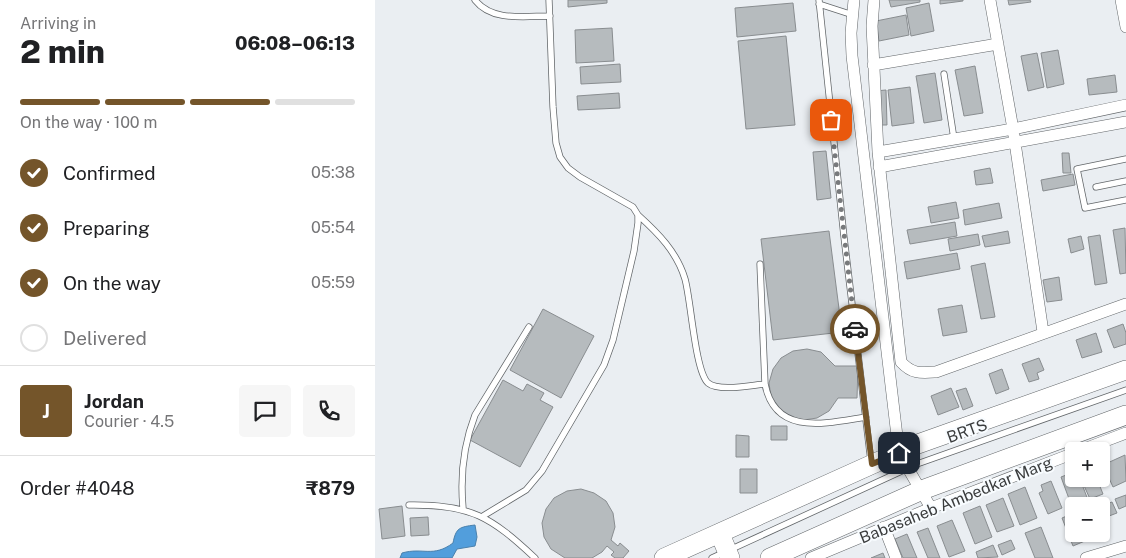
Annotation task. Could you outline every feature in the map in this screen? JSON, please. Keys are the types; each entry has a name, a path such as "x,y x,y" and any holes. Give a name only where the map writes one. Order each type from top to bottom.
{"main road":[{"path":"663,558 702,550 722,550 872,464 904,460 915,445 1126,370"},
{"name":"Babasaheb Ambedkar Marg","path":"770,558 922,490 1126,416"}],"street":[{"path":"855,0 852,56 863,154 904,460 931,508"},
{"path":"874,0 872,26 873,65 879,167 901,362 917,374 936,372 1043,332 1126,304"},
{"path":"990,0 1013,129 1043,332"},
{"path":"1121,0 1126,27"},
{"path":"873,65 997,44"},
{"path":"878,152 1013,129 1126,105"},
{"path":"879,167 1015,144 1126,122"},
{"path":"1102,442 1126,433"},
{"name":"Babasaheb Ambedkar Marg","path":"811,558 931,508 1065,456"},
{"path":"884,528 896,558"},
{"path":"1087,558 1126,546"}],"lane":[{"path":"475,0 484,9 495,15 550,16"},
{"path":"549,0 553,107 556,143 560,157 568,168 579,177 633,207 638,215 666,243 684,277 699,360 703,375 709,383 719,387 765,384"},
{"path":"853,15 819,2 843,227 872,464"},
{"path":"944,74 954,139"},
{"path":"1126,159 1077,169 1085,208 1126,200"},
{"path":"1096,187 1126,181"},
{"path":"483,516 527,490 542,471 604,365 613,340 634,251 638,215"},
{"path":"760,264 765,384 768,398 774,409 788,418 804,423 818,424 866,417"},
{"path":"463,508 461,469 469,430 475,414 529,327"},
{"name":"BRTS","path":"722,550 904,460 1126,390"},
{"path":"409,504 445,505 463,508 483,516 535,558"}],"water":[{"path":"475,525 477,537 475,546 457,549 452,558 400,558 402,553 409,551 440,550 453,543 455,534 459,529"}],"building":[{"path":"568,0 607,0 607,3 568,7"},
{"path":"889,0 920,0 920,2 891,7"},
{"path":"940,0 963,0 963,1 940,4"},
{"path":"1008,0 1030,0 1031,2 1009,5"},
{"path":"793,3 796,31 737,37 735,8"},
{"path":"929,3 934,31 911,36 906,8"},
{"path":"906,15 909,35 879,41 876,21"},
{"path":"612,28 614,61 576,63 575,30"},
{"path":"786,36 795,125 746,129 738,41"},
{"path":"1058,50 1064,84 1047,88 1041,53"},
{"path":"1037,53 1044,87 1028,91 1021,56"},
{"path":"620,64 621,82 581,84 580,67"},
{"path":"975,66 983,113 964,116 955,70"},
{"path":"935,73 942,120 924,123 916,76"},
{"path":"1115,75 1117,92 1089,95 1087,79"},
{"path":"910,87 914,123 892,126 888,90"},
{"path":"886,90 887,125 877,125 875,91"},
{"path":"619,93 620,108 578,110 577,96"},
{"path":"826,151 831,198 817,200 813,152"},
{"path":"1062,153 1069,153 1071,173 1063,173"},
{"path":"990,168 993,183 976,185 974,171"},
{"path":"1073,174 1075,185 1043,191 1041,180"},
{"path":"956,202 959,218 931,223 928,207"},
{"path":"999,203 1002,218 965,225 963,210"},
{"path":"955,222 957,236 910,244 907,230"},
{"path":"1125,228 1126,273 1120,274 1113,230"},
{"path":"829,231 842,332 773,340 761,239"},
{"path":"1008,231 1010,243 985,247 982,236"},
{"path":"978,234 980,245 950,251 948,239"},
{"path":"1100,235 1107,283 1095,285 1088,237"},
{"path":"1081,236 1084,249 1071,253 1068,239"},
{"path":"957,253 960,269 907,279 904,262"},
{"path":"985,263 995,317 981,319 971,266"},
{"path":"1059,277 1062,300 1047,302 1043,280"},
{"path":"962,305 967,332 943,336 938,309"},
{"path":"543,309 594,336 561,398 510,370"},
{"path":"1123,324 1126,333 1126,344 1114,348 1107,330"},
{"path":"1096,333 1102,352 1082,358 1076,340"},
{"path":"807,349 821,352 835,366 858,366 857,398 838,398 829,411 817,418 804,420 790,417 779,409 771,397 769,383 773,369 781,358 793,351"},
{"path":"1039,358 1044,370 1037,373 1039,379 1029,382 1022,364"},
{"path":"1002,369 1009,389 996,394 989,374"},
{"path":"503,380 523,391 527,384 544,393 540,400 553,407 520,467 470,440"},
{"path":"951,388 959,407 938,415 931,396"},
{"path":"966,388 973,406 963,410 956,391"},
{"path":"771,426 787,426 787,440 771,440"},
{"path":"736,435 749,436 749,457 736,457"},
{"path":"1125,455 1126,481 1113,487 1110,480 1110,462"},
{"path":"740,469 757,469 757,493 740,493"},
{"path":"1065,475 1065,487 1083,487 1087,497 1068,497 1061,477"},
{"path":"1051,481 1062,508 1048,514 1039,493 1043,491 1041,485"},
{"path":"1025,487 1037,518 1020,525 1008,494"},
{"path":"1085,487 1100,487 1103,494 1089,497"},
{"path":"581,489 594,493 606,501 613,513 615,527 611,540 618,546 620,543 629,551 623,558 615,558 611,555 614,552 607,546 602,552 592,558 565,558 551,549 544,537 542,523 546,509 554,498 567,491"},
{"path":"1126,495 1126,506 1119,509 1115,499"},
{"path":"1003,498 1014,526 997,532 986,505"},
{"path":"1112,502 1117,513 1110,516 1110,503"},
{"path":"402,506 405,536 382,539 379,509"},
{"path":"980,506 992,537 975,544 963,513"},
{"path":"428,517 429,535 411,536 410,518"},
{"path":"952,520 965,551 949,557 937,526"},
{"path":"1041,527 1053,558 1035,558 1025,533"},
{"path":"928,528 940,558 928,558 917,532"},
{"path":"907,534 917,558 903,558 895,539"},
{"path":"1011,540 1015,549 1002,555 998,545"},
{"path":"1071,542 1082,542 1073,546"},
{"path":"993,545 998,557 978,558 976,552"},
{"path":"883,553 885,558 871,558"}],"way so far":[{"path":"831,120 855,329"}],"route":[{"path":"855,329 872,464 899,453"}]}
